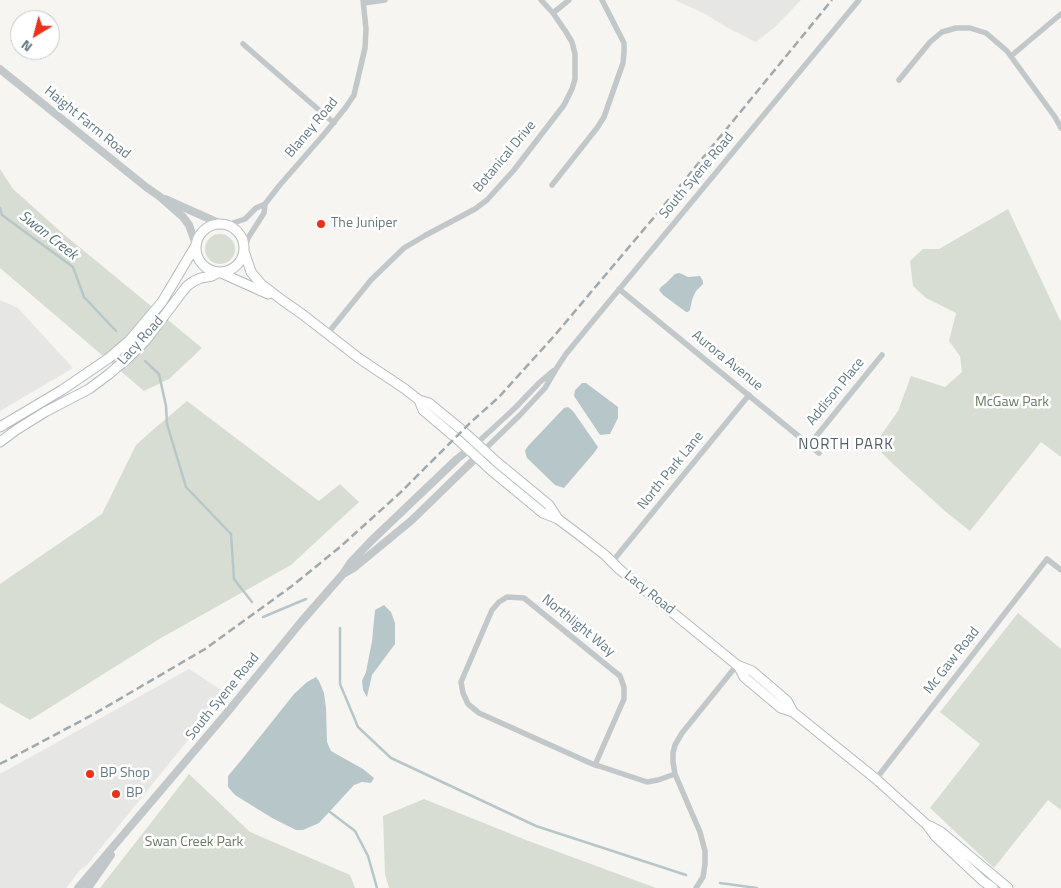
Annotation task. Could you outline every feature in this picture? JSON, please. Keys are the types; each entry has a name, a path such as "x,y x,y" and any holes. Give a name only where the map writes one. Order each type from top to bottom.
{"main road":[{"path":"214,225 224,225 234,229 239,234 244,251 236,266 230,270 219,272 209,269 199,260 196,244 201,233 207,228 214,225"},
{"name":"Lacy Road","path":"0,428 62,390 109,358 129,340 162,302 196,244"},
{"name":"Lacy Road","path":"244,251 251,272 261,284 360,359 419,400 430,403 549,505 558,519"},
{"name":"Lacy Road","path":"0,442 45,412 89,389 110,374 146,340 187,286 201,278 212,276 219,272 282,300"},
{"name":"Lacy Road","path":"419,400 423,410 543,513 558,519 578,534 738,666 744,676 781,708 793,712 876,779 927,824 941,832 1008,888"},
{"name":"Lacy Road","path":"927,824 936,837 993,888"}],"street":[{"path":"363,2 385,0"},
{"name":"Botanical Drive","path":"328,333 371,280 404,248 487,200 514,170 564,104 575,79 575,54 572,42 566,32 541,0"},
{"path":"553,13 569,0"},
{"path":"552,185 604,118 623,63 624,43 602,0"},
{"name":"South Syene Road","path":"343,574 355,567 412,520 520,415 545,388 566,354 859,0"},
{"name":"Blaney Road","path":"244,251 248,238 264,213 265,204 278,186 334,123 354,95 365,48 366,29 363,2"},
{"path":"1011,56 1061,14"},
{"path":"899,80 930,42 942,32 956,28 970,28 986,33 1007,51 1061,128"},
{"path":"243,44 334,123"},
{"name":"Haight Farm Road","path":"0,69 146,188 159,196 224,225"},
{"name":"Haight Farm Road","path":"159,196 183,217 189,225 196,244"},
{"name":"Blaney Road","path":"224,225 245,219 256,208 265,204"},
{"name":"Aurora Avenue","path":"619,289 819,453"},
{"name":"Addison Place","path":"809,445 882,355"},
{"name":"South Syene Road","path":"78,888 230,709 351,562 457,459 477,443 556,369"},
{"name":"North Park Lane","path":"612,562 749,396"},
{"name":"Mc Gaw Road","path":"876,779 1047,559 1061,570"},
{"name":"Northlight Way","path":"594,765 624,699 624,688 620,676 524,598 507,597 492,610 461,682 468,704 479,713 594,765 646,782 675,774"},
{"path":"696,888 702,877 705,851 700,832 675,774 673,753 679,737 738,666"},
{"name":"South Syene Road","path":"88,888 123,836"}],"shaded area":[{"path":"675,0 801,0 776,26 756,42"},
{"path":"679,273 688,277 700,276 703,281 703,284 696,291 688,312 663,295 659,290 675,274"},
{"path":"0,300 18,308 73,368 0,411"},
{"path":"582,383 586,383 618,407 618,418 610,434 600,435 574,396 575,390"},
{"path":"568,407 573,411 598,447 564,488 555,485 527,458 525,451 564,408"},
{"path":"384,605 391,612 395,623 395,644 372,675 367,697 363,690 362,681 366,672 372,641 375,610"},
{"path":"189,669 226,693 87,865 80,870 66,888 0,888 0,774"},
{"path":"316,677 324,693 327,742 331,751 363,769 374,778 371,783 362,782 354,785 319,823 303,830 296,830 272,818 235,795 228,787 228,776 294,694 307,682"}],"green space":[{"path":"0,169 13,189 61,232 202,348 169,379 144,391 0,268"},
{"name":"McGaw Park","path":"1008,209 1061,322 1061,457 1041,442 970,531 946,512 874,445 898,411 911,376 945,387 962,372 960,356 949,341 956,313 926,298 913,286 910,261 923,249 939,249"},
{"path":"220,234 231,238 235,249 231,260 220,264 209,260 205,249 209,238"},
{"path":"187,401 319,501 340,484 359,502 291,565 161,638 30,720 0,703 0,584 102,514 136,445"},
{"path":"1018,613 1061,649 1061,810 1048,800 994,868 930,808 980,744 940,712"},
{"name":"Swan Creek Park","path":"189,774 250,832 350,875 355,888 100,888"},
{"path":"424,799 526,840 656,888 389,888 385,874 383,816"}],"waterway":[{"name":"Swan Creek","path":"0,208 2,215 73,267 84,297 116,331"},
{"path":"145,361 159,374 166,406 167,424 186,487 231,534 234,579 252,602"},
{"path":"263,617 306,599"},
{"path":"340,628 340,684 358,727 391,758 536,826 686,875"},
{"path":"330,812 355,831 368,856 377,888"},
{"path":"720,883 757,888"}],"railway":[{"path":"0,764 94,714 205,649 292,586 340,547 401,492 470,423 499,397 555,335 832,0"}],"place":[{"name":"The Juniper","path":"321,224"},
{"name":"BP Shop","path":"90,774"},
{"name":"BP","path":"116,794"}],"district":[{"name":"NORTH PARK","path":"846,445"}]}
